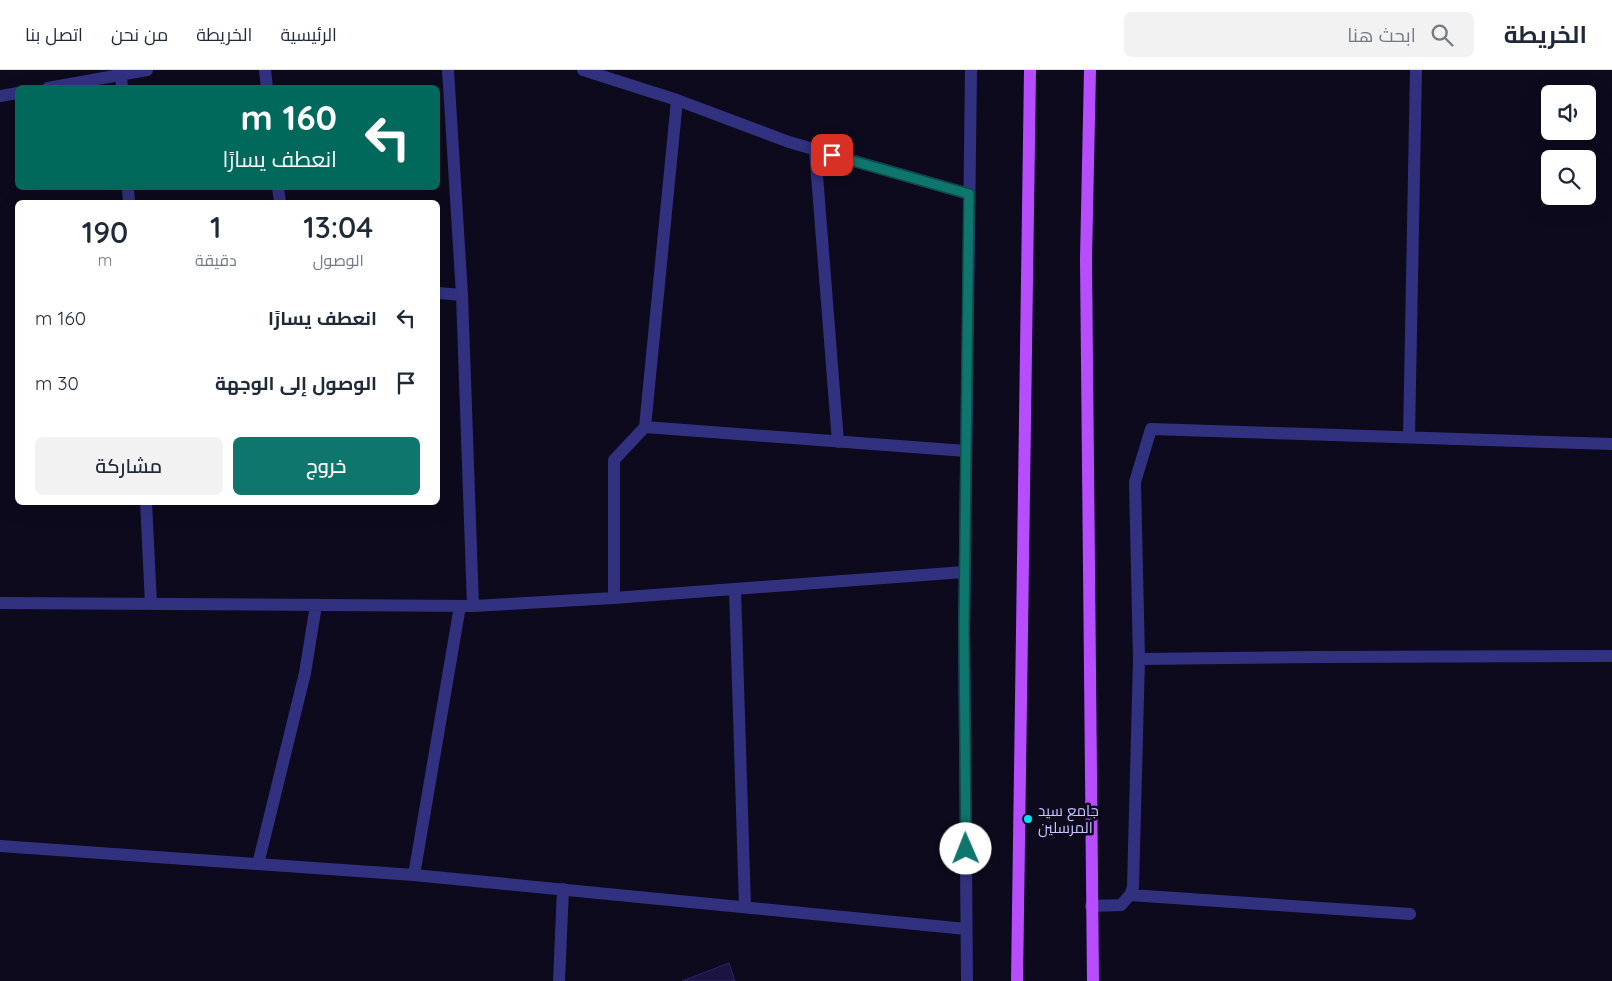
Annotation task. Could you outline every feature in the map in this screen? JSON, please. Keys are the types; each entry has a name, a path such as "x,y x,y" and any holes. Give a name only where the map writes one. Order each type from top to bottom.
{"main road":[{"path":"1017,981 1030,70"},
{"path":"1090,70 1086,268 1093,981"}],"street":[{"path":"56,85 79,76 121,74 147,70"},
{"path":"265,70 267,85"},
{"path":"448,70 462,295 473,606"},
{"path":"583,70 677,100 789,142 969,194"},
{"path":"967,981 964,572 971,70"},
{"path":"1409,437 1416,70"},
{"path":"121,74 122,85"},
{"path":"0,96 15,94"},
{"path":"614,598 614,460 645,427 677,100"},
{"path":"815,150 838,442"},
{"path":"440,293 462,295"},
{"path":"645,427 966,451"},
{"path":"1091,906 1121,905 1130,895 1133,887 1139,659 1135,482 1150,430 1612,444"},
{"path":"146,505 151,604"},
{"path":"0,603 473,606 614,598 964,572"},
{"path":"735,589 745,906"},
{"path":"258,864 305,673 316,605"},
{"path":"414,875 460,606"},
{"path":"1139,659 1316,656 1612,656"},
{"path":"0,846 414,875 966,928"},
{"path":"559,981 563,889"},
{"path":"1130,895 1410,914"}],"building":[{"path":"729,963 735,981 682,981"}],"place":[{"name":"جامع سيد المرسلين","path":"1028,819"}],"route":[{"path":"832,155 969,194 964,631 966,849"}]}
